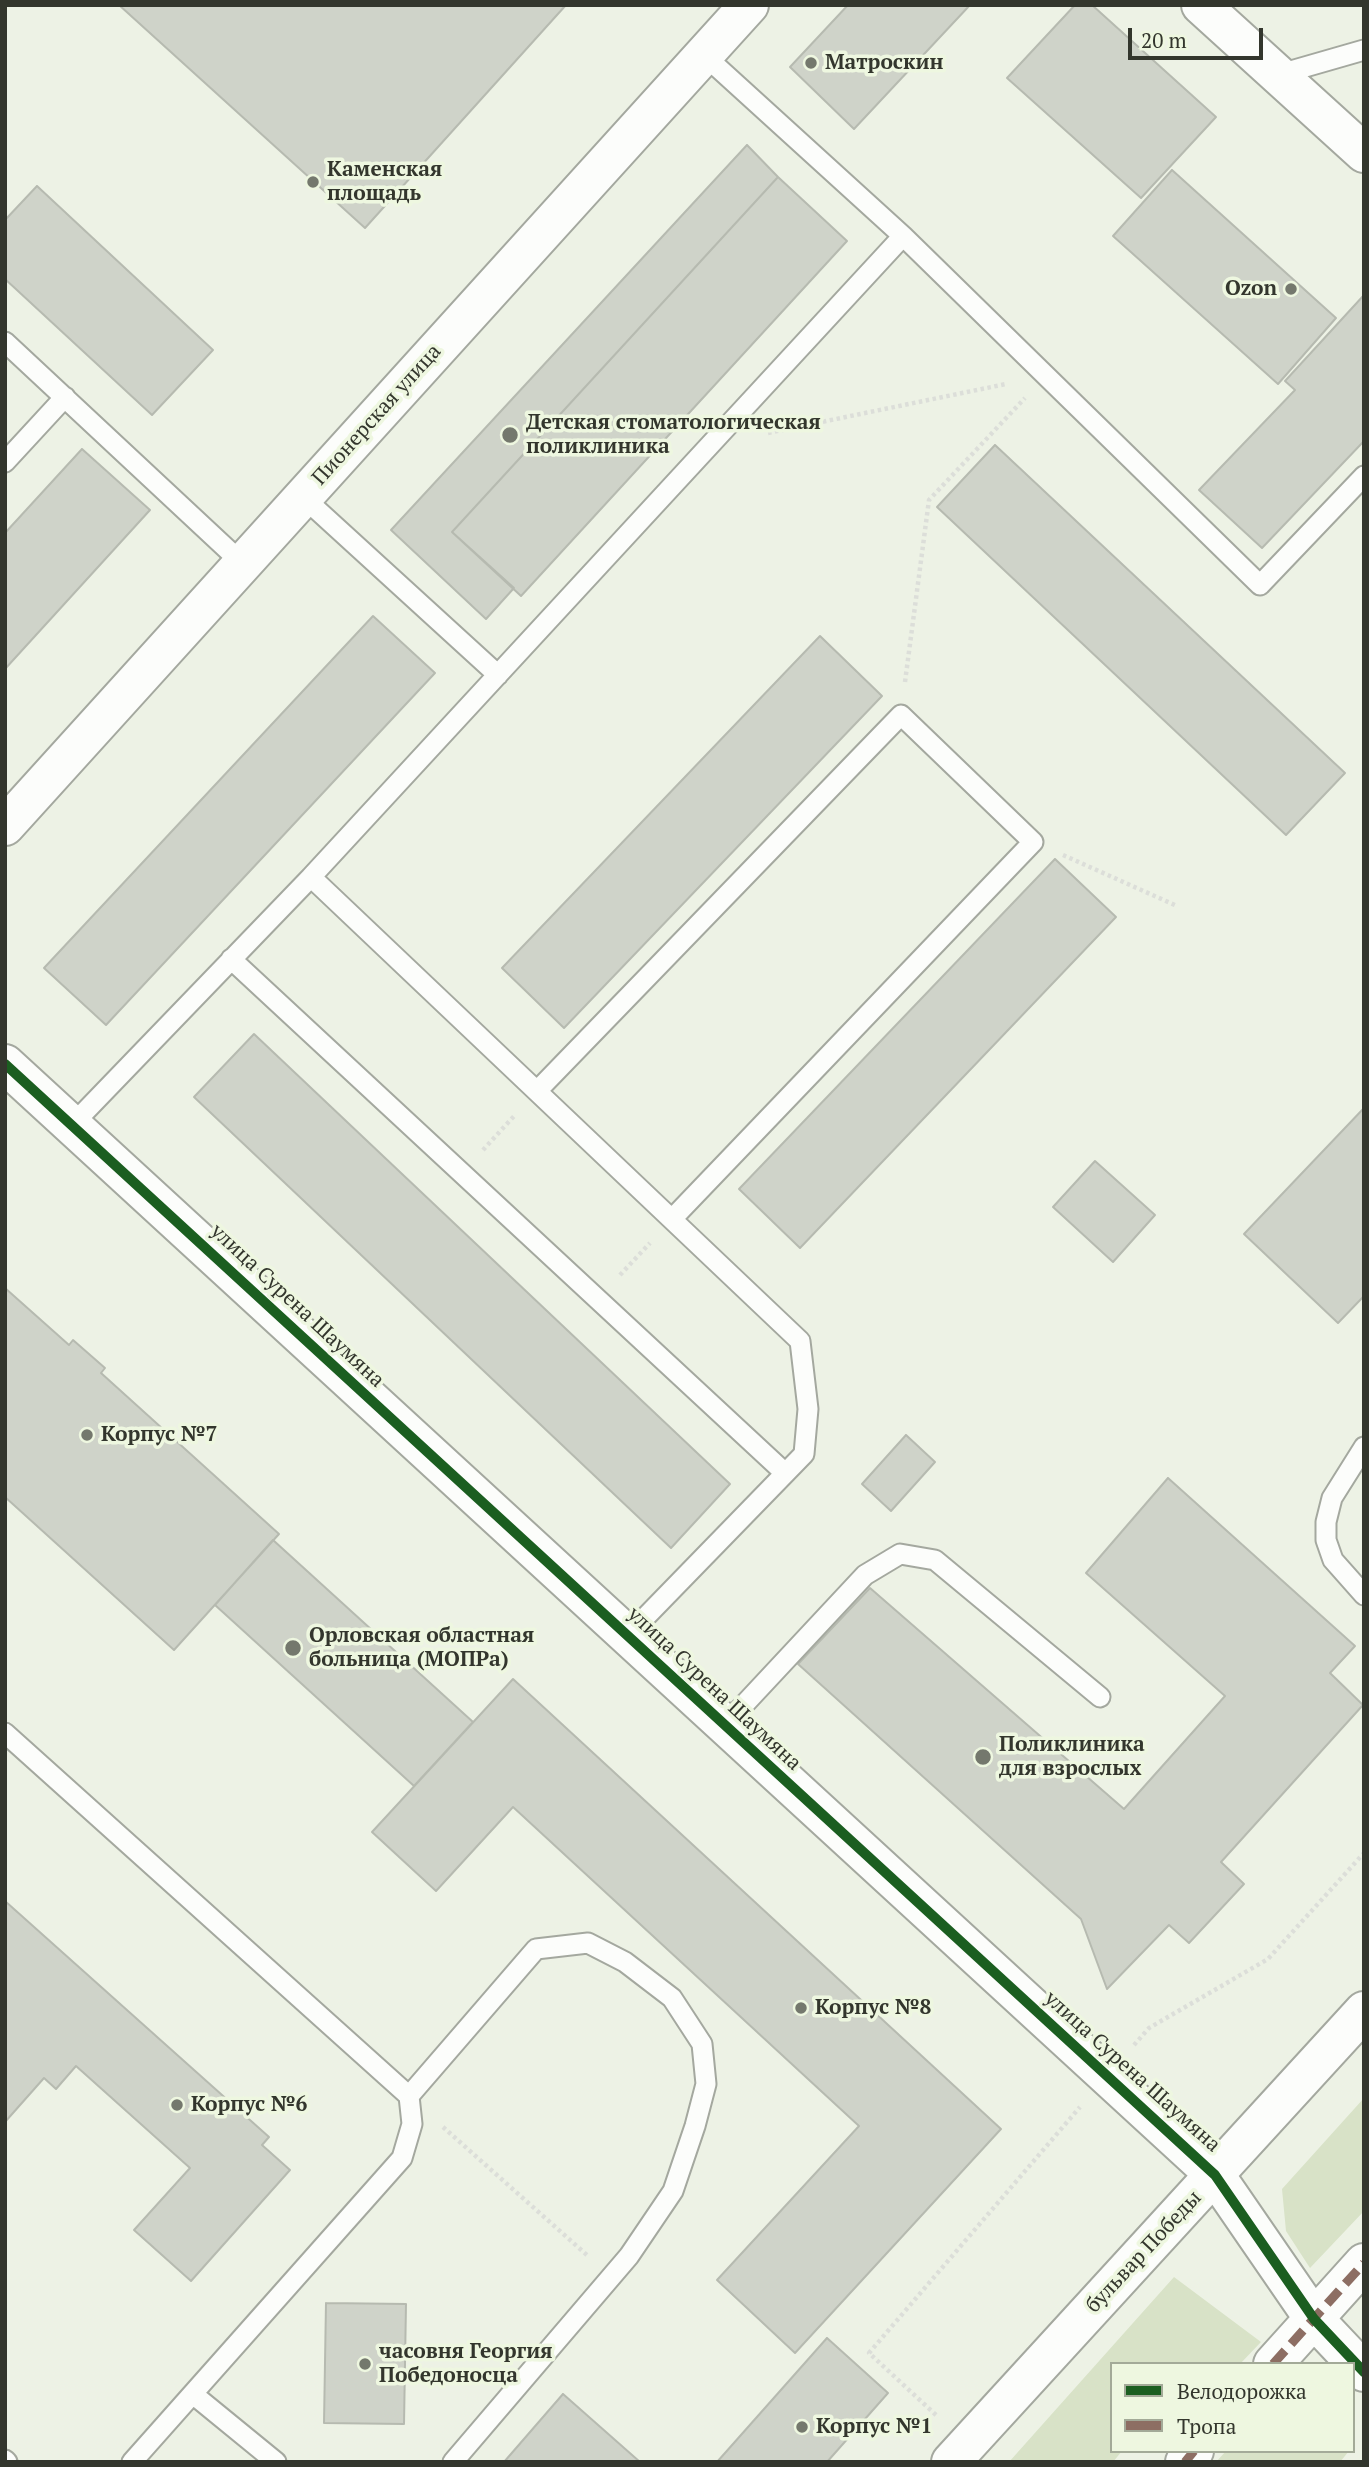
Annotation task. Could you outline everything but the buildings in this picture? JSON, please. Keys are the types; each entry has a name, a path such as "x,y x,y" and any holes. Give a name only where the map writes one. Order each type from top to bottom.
{"street":[{"name":"Пионерская улица","path":"5,826 749,5"},
{"path":"1201,5 1364,153"},
{"name":"улица Сурена Шаумяна","path":"5,1064 1215,2175 1314,2319 1355,2362"},
{"name":"бульвар Победы","path":"959,2453 1364,2011"},
{"path":"1275,2362 1364,2263"}],"lane":[{"path":"1278,75 1364,50"},
{"path":"704,55 903,236 1260,585 1364,476"},
{"path":"72,1125 311,877 903,236"},
{"path":"5,342 242,563"},
{"path":"5,462 65,397"},
{"path":"303,497 498,674"},
{"path":"537,1091 901,715 1033,842 673,1219"},
{"path":"311,877 800,1341 808,1409 804,1454 628,1635"},
{"path":"231,959 785,1473"},
{"path":"1364,1447 1332,1498 1326,1522 1326,1540 1333,1560 1364,1595"},
{"path":"725,1725 865,1575 900,1554 935,1560 1100,1697"},
{"path":"5,1733 408,2096 412,2124 401,2158 132,2462"},
{"path":"408,2096 536,1949 588,1943 625,1962 672,1998 702,2044 706,2084 673,2191 629,2256 453,2462"},
{"path":"194,2395 276,2462"}],"path":[{"path":"710,445 1046,376"},
{"path":"901,715 929,500 1046,376"},
{"path":"1033,842 1177,906"},
{"path":"462,1174 537,1091"},
{"path":"597,1299 673,1219"},
{"path":"959,2453 869,2353 1149,2028 1268,1959 1364,1853"},
{"path":"408,2096 611,2276"}],"green space":[{"path":"1364,2098 1364,2211 1310,2268 1286,2231 1282,2189"},
{"path":"1174,2277 1261,2342 1242,2362 1110,2362 1110,2453 1120,2453 1113,2462 1009,2462"},
{"path":"1224,2453 1347,2453 1340,2462 1216,2462"}],"marked path":[{"path":"1275,2362 1364,2263"},
{"path":"1185,2462 1192,2453"}],"cycle path":[{"path":"5,1064 1215,2175 1314,2319 1355,2362"},
{"path":"1355,2362 1364,2372"}],"place":[{"name":"Матроскин","path":"811,63"},
{"name":"Каменская площадь","path":"313,182"},
{"name":"Ozon","path":"1291,289"},
{"name":"Детская стоматологическая поликлиника","path":"510,435"},
{"name":"Корпус №7","path":"87,1435"},
{"name":"Орловская областная больница (МОПРа)","path":"293,1648"},
{"name":"Поликлиника для взрослых","path":"983,1757"},
{"name":"Корпус №8","path":"801,2008"},
{"name":"Корпус №6","path":"177,2105"},
{"name":"часовня Георгия Победоносца","path":"365,2364"},
{"name":"Корпус №1","path":"802,2427"}]}
